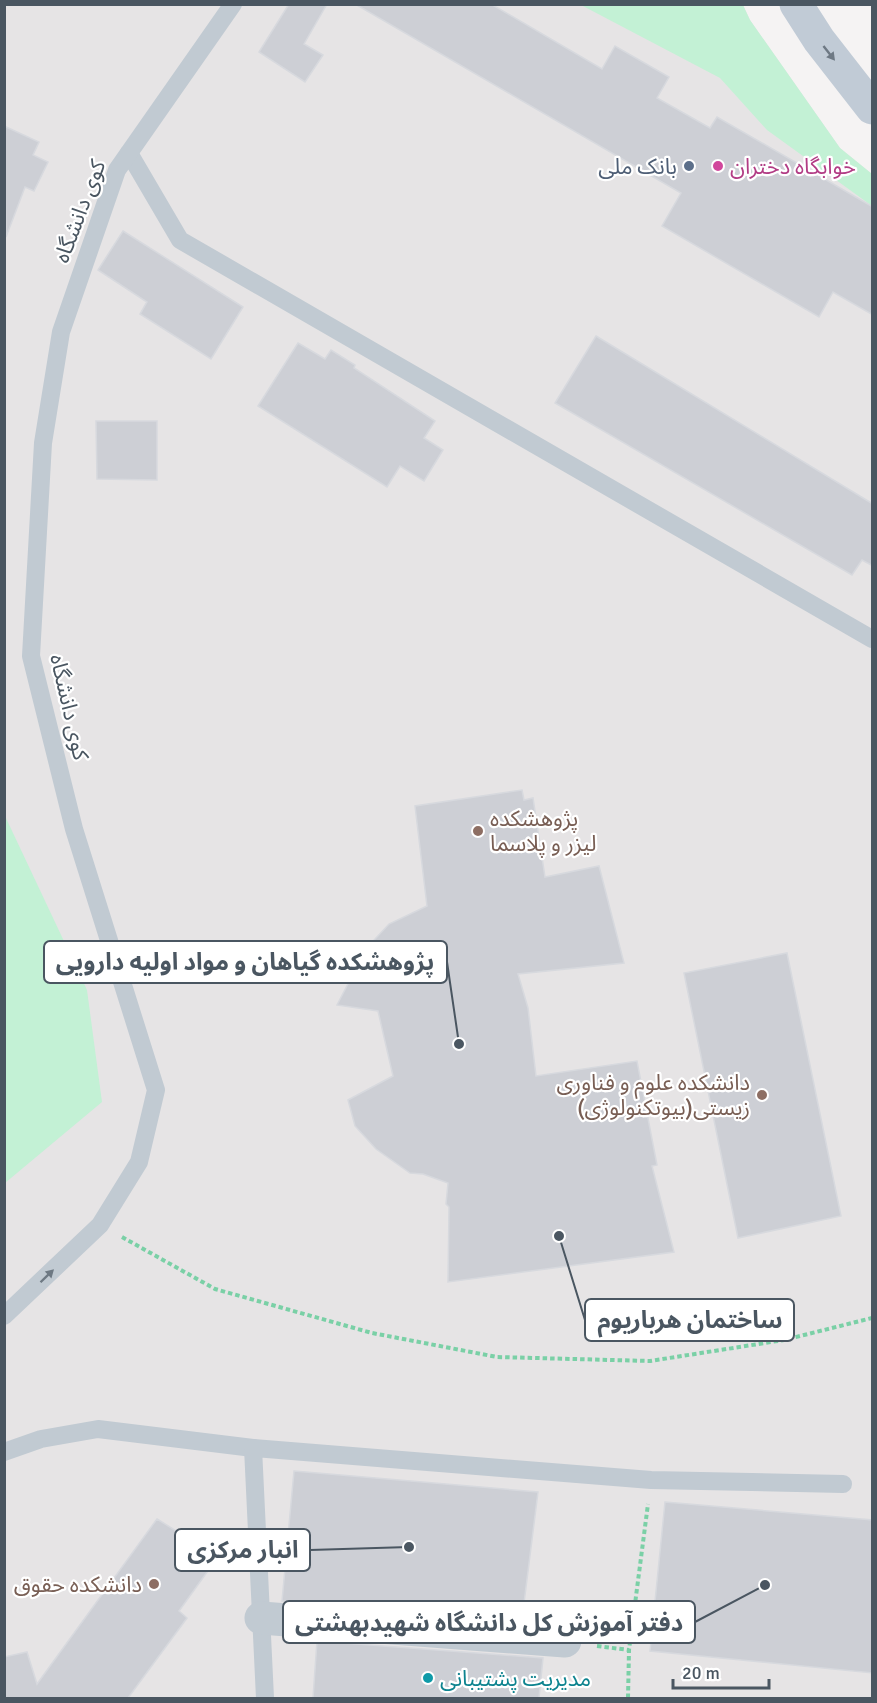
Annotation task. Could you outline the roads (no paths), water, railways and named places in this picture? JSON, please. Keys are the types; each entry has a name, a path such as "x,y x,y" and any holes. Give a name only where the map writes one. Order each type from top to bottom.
{"main road":[{"path":"796,4 819,40 873,108"}],"street":[{"path":"261,1617 565,1641"}],"lane":[{"name":"کوی دانشگاه","path":"4,1316 100,1225 139,1162 156,1090 74,829 32,657 43,443 61,332 117,170 233,4"},
{"path":"129,153 180,240 873,639"},
{"path":"4,1452 41,1439 98,1429 253,1448 651,1480 843,1484"},
{"path":"253,1448 265,1698"}],"place":[{"name":"بانک ملی","path":"689,166"},
{"name":"خوابگاه دختران","path":"718,166"},
{"name":"پژوهشکده لیزر و پلاسما","path":"478,831"},
{"name":"پژوهشکده گیاهان و مواد اولیه دارویی","path":"459,1044"},
{"name":"دانشکده علوم و فناوری زیستی(بیوتکنولوژی)","path":"762,1095"},
{"name":"ساختمان هرباریوم","path":"559,1236"},
{"name":"انبار مرکزی","path":"409,1547"},
{"name":"دانشکده حقوق","path":"154,1584"},
{"name":"دفتر آموزش کل دانشگاه شهیدبهشتی","path":"765,1585"},
{"name":"مدیریت پشتیبانی","path":"428,1678"}]}
